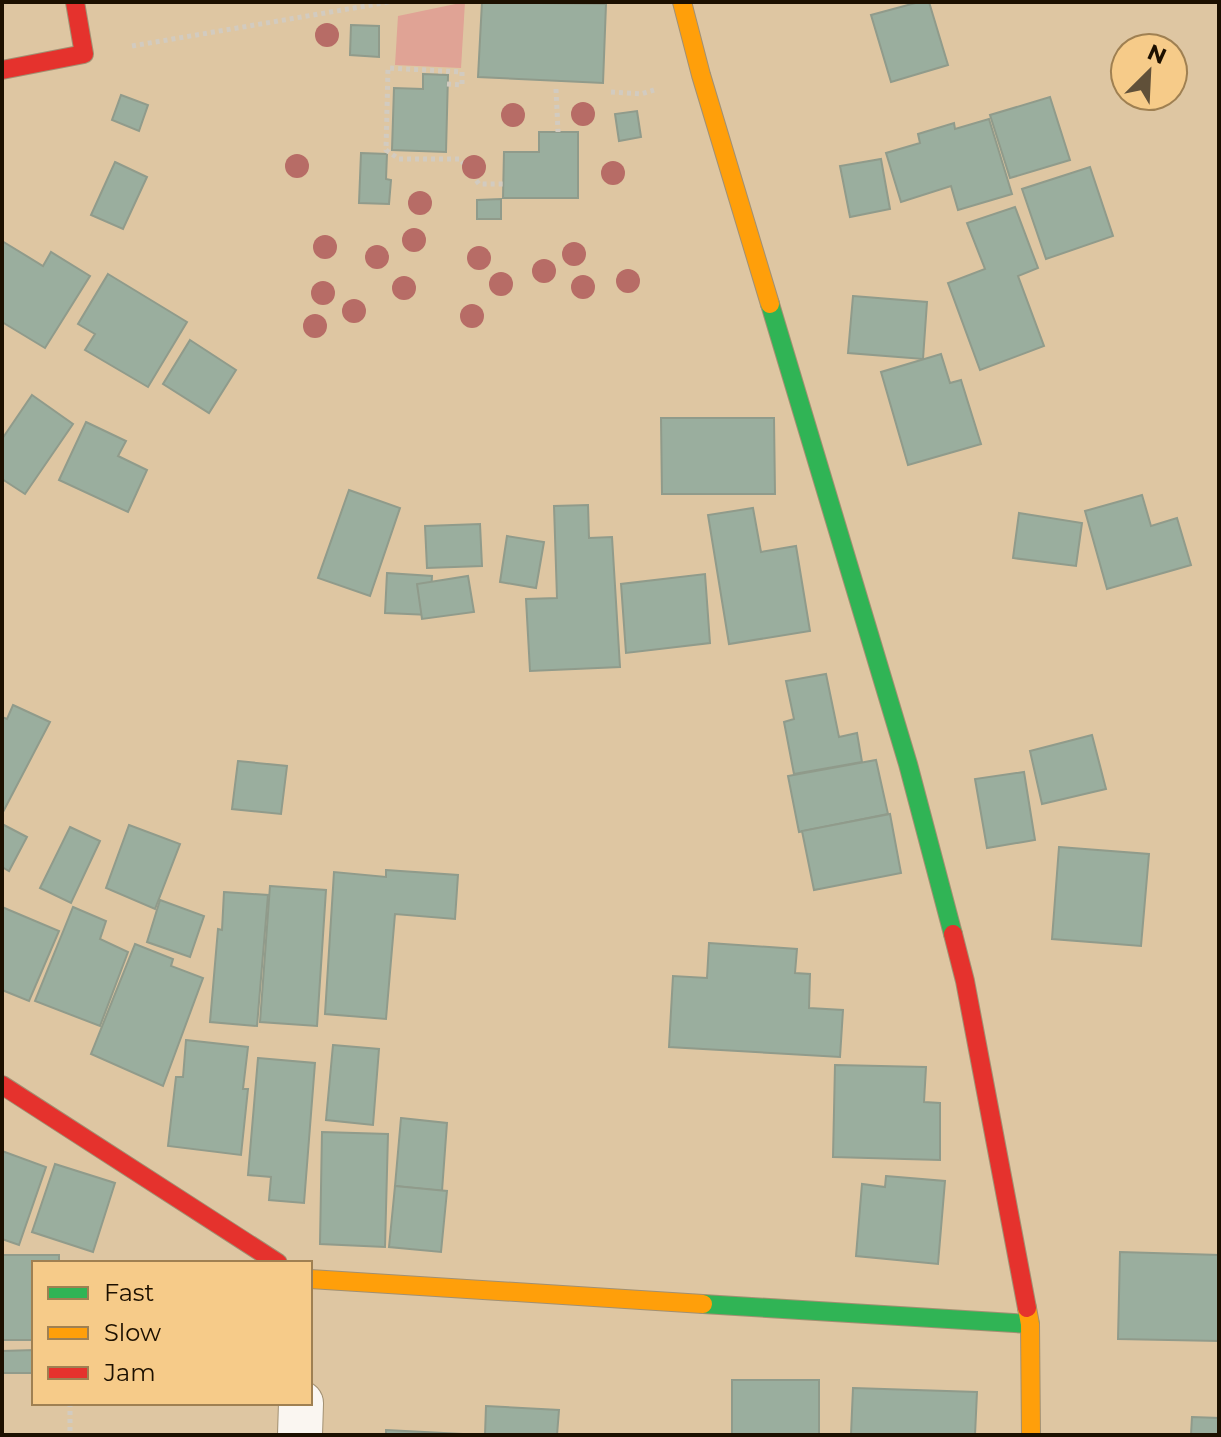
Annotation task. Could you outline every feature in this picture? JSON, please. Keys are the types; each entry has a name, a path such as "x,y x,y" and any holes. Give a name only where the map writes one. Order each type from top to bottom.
{"street":[{"path":"2,70 84,54 75,2"},
{"path":"682,2 912,778 965,981 1030,1324 1031,1435"},
{"path":"2,1085 275,1261"},
{"path":"312,1279 1030,1324"},
{"path":"300,1435 301,1405"}],"path":[{"path":"84,54 389,2"},
{"path":"447,84 462,85 462,72 388,68 386,150 399,159 460,159 479,184 504,184"},
{"path":"556,89 558,132"},
{"path":"611,92 641,94"},
{"path":"70,1405 70,1435"}],"shaded area":[{"path":"465,2 461,68 395,65 398,16"}],"building":[{"path":"482,2 606,4 603,83 478,77"},
{"path":"929,2 948,65 891,82 871,15"},
{"path":"351,25 379,26 379,57 350,55"},
{"path":"423,74 448,75 446,152 392,150 394,88 423,89"},
{"path":"121,95 148,105 139,131 112,120"},
{"path":"1050,97 1070,160 1010,178 990,115"},
{"path":"637,111 641,137 619,141 615,114"},
{"path":"989,119 1012,194 958,210 951,186 901,202 886,153 920,143 918,134 954,123 955,129"},
{"path":"539,132 578,132 578,198 503,198 504,152 539,152"},
{"path":"361,153 387,154 386,179 391,180 389,204 359,203"},
{"path":"881,159 890,209 850,217 840,166"},
{"path":"115,162 147,177 123,229 91,215"},
{"path":"1090,167 1113,236 1046,259 1022,189"},
{"path":"501,199 501,219 477,219 477,200"},
{"path":"1015,207 1038,268 1018,276 1044,346 980,370 948,283 985,269 967,223"},
{"path":"2,241 43,266 51,252 90,276 45,348 2,322"},
{"path":"108,274 187,322 148,387 85,350 95,334 78,324"},
{"path":"853,296 927,302 923,359 848,353"},
{"path":"190,340 236,370 209,413 163,384"},
{"path":"941,354 950,383 961,380 981,444 908,465 881,372"},
{"path":"32,395 73,424 25,494 2,479 2,439"},
{"path":"661,418 774,418 775,494 662,494"},
{"path":"86,422 126,441 118,456 147,470 128,512 59,480"},
{"path":"349,490 400,508 370,596 318,578"},
{"path":"1142,495 1151,526 1177,518 1191,565 1107,589 1085,511"},
{"path":"588,505 589,538 612,537 620,667 530,671 526,599 557,598 554,506"},
{"path":"753,508 761,552 796,546 810,631 729,644 708,515"},
{"path":"1019,513 1082,523 1076,566 1013,558"},
{"path":"480,524 482,566 427,568 425,526"},
{"path":"507,536 544,542 536,588 500,582"},
{"path":"387,573 432,576 430,615 385,613"},
{"path":"705,574 710,643 626,653 621,584"},
{"path":"468,576 474,612 422,619 417,584"},
{"path":"826,674 839,737 857,733 862,762 794,774 784,722 794,719 786,681"},
{"path":"13,705 50,722 3,812 2,717 7,719"},
{"path":"1092,735 1106,789 1042,804 1030,751"},
{"path":"876,760 888,814 799,832 788,776"},
{"path":"238,761 287,766 281,814 232,809"},
{"path":"1024,772 1035,840 987,848 975,779"},
{"path":"890,814 901,873 814,890 802,831"},
{"path":"2,824 27,837 9,871 2,867"},
{"path":"129,825 180,844 155,909 106,888"},
{"path":"70,827 100,841 71,903 40,888"},
{"path":"1059,847 1149,854 1141,946 1052,939"},
{"path":"386,870 458,875 455,919 395,914 386,1019 325,1014 334,872 386,877"},
{"path":"270,886 326,890 317,1026 260,1022"},
{"path":"224,892 268,895 257,1026 210,1022"},
{"path":"160,900 204,916 190,957 147,942"},
{"path":"2,907 59,931 29,1001 2,990"},
{"path":"73,907 106,921 100,939 128,952 100,1026 35,1001"},
{"path":"709,943 797,949 795,973 810,974 809,1008 843,1010 840,1057 669,1047 673,976 707,978"},
{"path":"135,944 173,959 171,966 203,978 163,1086 91,1054"},
{"path":"186,1040 248,1047 243,1089 248,1089 241,1155 168,1146 176,1077 183,1077"},
{"path":"333,1045 379,1049 373,1125 326,1120"},
{"path":"258,1058 315,1063 304,1203 269,1200 271,1177 248,1175"},
{"path":"835,1065 926,1067 924,1102 940,1103 940,1160 833,1157"},
{"path":"401,1118 447,1123 442,1191 395,1186"},
{"path":"322,1132 388,1134 385,1247 320,1244"},
{"path":"2,1151 46,1167 19,1245 2,1239"},
{"path":"55,1164 115,1183 93,1252 32,1232"},
{"path":"886,1176 945,1181 938,1264 856,1256 862,1184 885,1187"},
{"path":"395,1186 447,1191 441,1252 389,1247"},
{"path":"1120,1252 1219,1255 1219,1341 1118,1339"},
{"path":"2,1255 59,1255 59,1261 32,1261 32,1340 2,1340"},
{"path":"32,1350 32,1373 2,1373 2,1351"},
{"path":"732,1380 819,1380 819,1435 732,1435"},
{"path":"853,1388 977,1392 975,1435 851,1435"},
{"path":"486,1406 559,1410 557,1435 485,1435"},
{"path":"1192,1417 1219,1418 1219,1435 1191,1435"},
{"path":"386,1430 482,1435 386,1435"}],"traffic: fast":[{"path":"770,304 908,764 953,934"},
{"path":"703,1304 1030,1324"}],"traffic: slow":[{"path":"682,2 770,304"},
{"path":"312,1279 703,1304"},
{"path":"1027,1308 1030,1324 1031,1435"}],"traffic: jam":[{"path":"2,70 84,54 75,2"},
{"path":"953,934 965,981 1027,1308"},
{"path":"2,1085 275,1261"}]}
